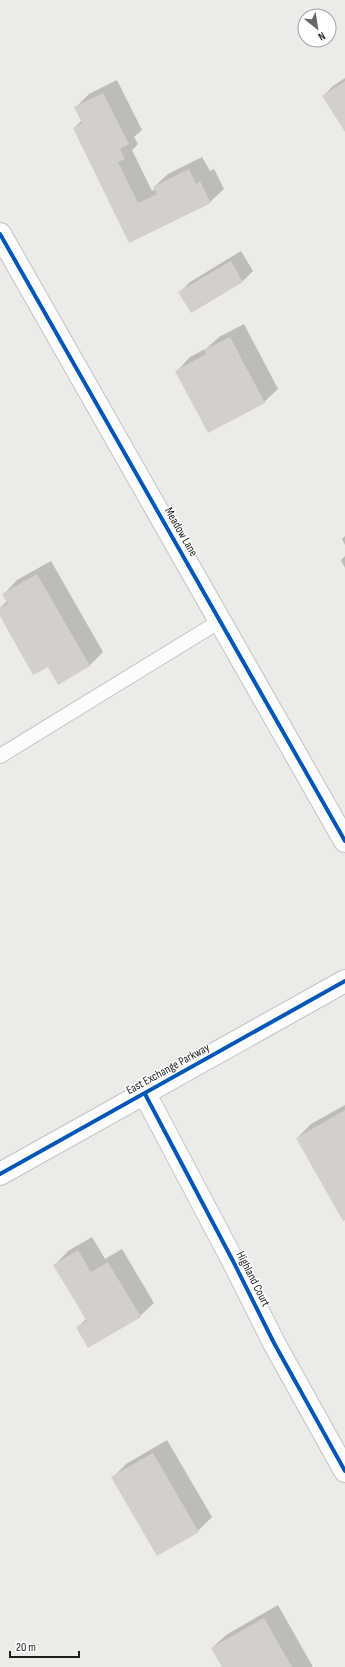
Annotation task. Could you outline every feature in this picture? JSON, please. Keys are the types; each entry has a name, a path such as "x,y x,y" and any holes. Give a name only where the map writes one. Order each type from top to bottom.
{"street":[{"name":"Meadow Lane","path":"0,234 345,841"},
{"name":"East Exchange Parkway","path":"0,1174 345,981"},
{"name":"Highland Court","path":"145,1094 233,1261 274,1343 345,1471"}],"lane":[{"path":"0,756 220,621"}],"building":[{"path":"345,81 345,132 322,96"},
{"path":"103,93 129,144 120,149 125,159 118,162 138,203 157,194 153,187 189,169 196,184 200,181 211,203 129,243 73,128 82,123 74,107"},
{"path":"231,261 243,282 191,313 178,292"},
{"path":"230,337 265,403 208,433 175,371 206,354 204,350"},
{"path":"37,574 90,666 58,685 48,667 33,675 0,616 0,608 8,604 2,594"},
{"path":"345,1110 345,1220 343,1221 296,1138"},
{"path":"78,1250 91,1272 108,1262 141,1317 88,1348 76,1327 87,1321 53,1265"},
{"path":"153,1453 199,1532 157,1556 111,1477"},
{"path":"264,1618 292,1667 222,1667 211,1648"}],"cycle path":[{"path":"0,234 345,841"},
{"path":"0,1174 345,981"},
{"path":"145,1094 233,1261 274,1343 345,1471"}]}
